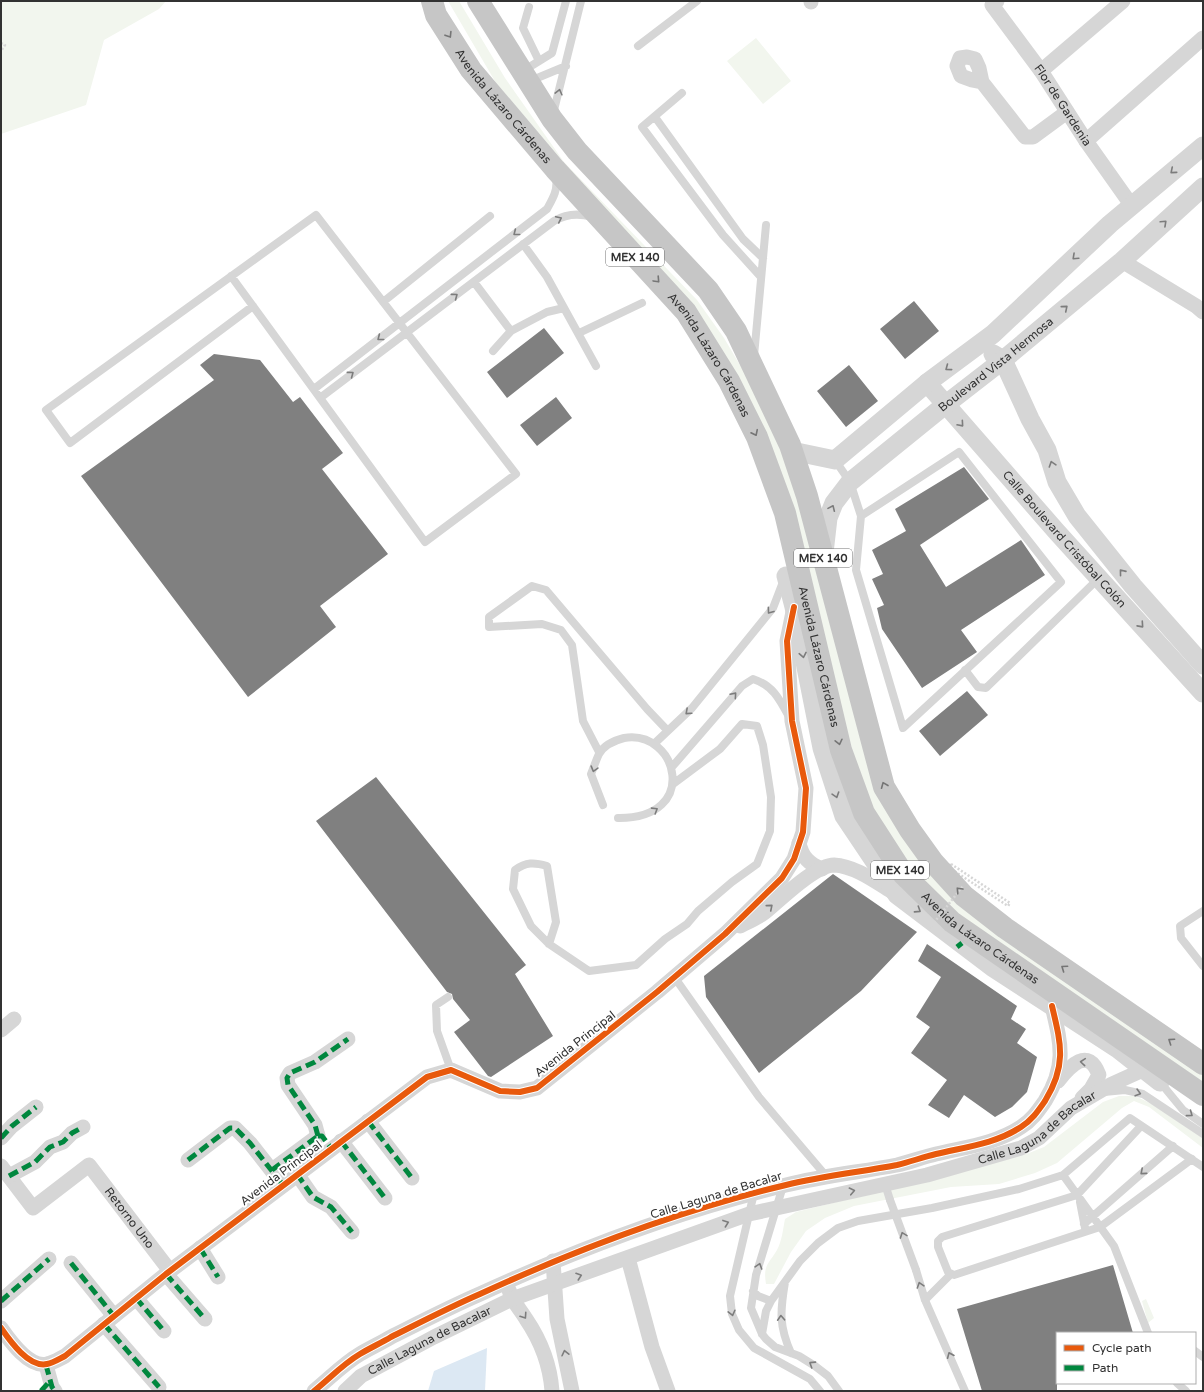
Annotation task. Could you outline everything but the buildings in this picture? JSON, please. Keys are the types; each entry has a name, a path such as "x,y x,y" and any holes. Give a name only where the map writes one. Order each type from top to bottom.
{"highway":[{"name":"Avenida Lázaro Cárdenas","path":"432,1 436,15 471,70 555,169 686,312 729,382 758,437 785,513 841,750 864,813 904,875 952,922 1203,1095"},
{"name":"Avenida Lázaro Cárdenas","path":"478,1 530,71 552,119 577,151 708,290 736,330 792,451 807,496 884,787 910,830 933,862 964,896 1005,928 1203,1064"},
{"path":"785,513 786,576"},
{"path":"1160,1082 1203,1111"}],"street":[{"path":"1041,71 1123,1"},
{"name":"Flor de Gardenia","path":"994,3 1041,71 1086,141 1132,206"},
{"path":"1086,141 1203,38"},
{"path":"982,82 1025,137 1033,137 1067,112"},
{"path":"792,451 835,460 927,383 979,345 1110,224 1203,146"},
{"name":"Boulevard Vista Hermosa","path":"823,560 828,518 834,503 850,482 1003,360 1122,261 1203,187"},
{"path":"1122,261 1201,306"},
{"path":"979,345 1003,360"},
{"name":"Calle Boulevard Cristóbal Colón","path":"1003,360 1030,420 1047,450 1057,482 1077,516 1133,586 1203,665"},
{"name":"Calle Boulevard Cristóbal Colón","path":"927,383 1099,578 1203,693"},
{"name":"Avenida Lázaro Cárdenas","path":"786,576 794,607 822,748 844,816 897,895 992,967 1118,1048 1143,1070 1160,1082"},
{"name":"Avenida Principal","path":"46,1364 65,1356 168,1272 427,1077 451,1070 500,1092 520,1092 537,1088 675,978 725,934 782,878 794,859 803,832 806,788 792,721 787,641 794,607"},
{"path":"799,843 801,852 806,860 814,866 822,869"},
{"name":"Avenida Principal","path":"725,934 763,914 794,887 822,869 832,865 849,868 897,895"},
{"name":"Calle Laguna de Bacalar","path":"314,1391 359,1354 434,1314 553,1261 602,1242 754,1193 827,1177 900,1164 1004,1137 1022,1126 1034,1116 1055,1085 1060,1068 1060,1038 1052,1006"},
{"path":"1,1030 14,1019"},
{"path":"318,1136 315,1125 288,1086 287,1078 290,1073 315,1062 348,1039"},
{"path":"1055,1085 1069,1066 1076,1061 1085,1060 1096,1066 1099,1075 1096,1082 1091,1089 1071,1108"},
{"name":"Calle Laguna de Bacalar","path":"344,1391 361,1376 512,1299 749,1214 955,1168 1021,1148 1039,1138 1071,1108 1112,1084 1143,1070"},
{"path":"1,1138 12,1126 36,1107"},
{"path":"368,1121 412,1178"},
{"path":"5,1171 35,1162 50,1147 63,1142 72,1133 83,1127"},
{"path":"188,1160 230,1128 235,1128 250,1142 283,1185"},
{"path":"272,1170 318,1136 322,1136 336,1145 384,1198"},
{"name":"Retorno Uno","path":"5,1171 33,1208 89,1164 168,1272 205,1319"},
{"path":"297,1174 313,1197 331,1207 352,1232"},
{"path":"658,1223 668,1244"},
{"path":"602,1242 611,1264"},
{"path":"200,1248 218,1277"},
{"path":"628,1258 652,1347 668,1391"},
{"path":"1,1301 49,1259"},
{"path":"553,1261 557,1319 572,1391"},
{"path":"71,1263 109,1320 159,1387"},
{"path":"508,1281 512,1299 539,1340 547,1361 554,1389"},
{"path":"136,1298 164,1331"},
{"path":"1,1328 13,1346 34,1362 46,1364 49,1388"}],"lane":[{"path":"530,71 552,53 566,1"},
{"path":"552,119 581,1"},
{"path":"638,46 697,1"},
{"path":"528,7 523,28 530,71"},
{"path":"530,71 566,66"},
{"path":"682,92 642,127 723,235 762,277"},
{"path":"655,117 743,239 763,258"},
{"path":"314,390 547,208 554,198 557,187 555,169"},
{"path":"320,398 523,244 561,217 583,214 604,223"},
{"path":"231,276 253,306 314,390 425,542 516,474 316,215 231,276 46,410 70,443 253,306"},
{"path":"383,302 490,216"},
{"path":"753,366 766,225"},
{"path":"523,244 547,277 596,366"},
{"path":"474,282 511,331"},
{"path":"579,333 642,304"},
{"path":"492,351 511,331 547,312 564,308"},
{"path":"835,460 850,482 861,516 856,570 903,728 1061,582 959,452 861,516"},
{"path":"655,743 692,708 773,608 786,576"},
{"path":"965,670 978,687 986,688 1099,578"},
{"path":"599,752 583,721 572,645 561,630 542,624 488,627 489,617 532,586 546,590 647,709 667,730"},
{"path":"672,767 742,686 753,679 763,682 776,692 792,721"},
{"path":"549,944 556,922 548,866 538,863 525,863 515,870 513,889 531,926 549,944 589,971 636,965 665,940 687,924 698,911 732,882 757,864 770,831 771,797 763,745 757,726 742,724 720,749 673,784"},
{"path":"603,805 591,774 599,752 615,740 636,736 655,743 672,767 673,784 667,800 655,811 633,818 618,818"},
{"path":"1203,911 1180,926 1181,938 1203,966"},
{"path":"675,978 759,1097 827,1177"},
{"path":"448,996 436,1006 438,1031 451,1070"},
{"path":"1160,1082 1183,1110 1203,1124"},
{"path":"1099,1093 1125,1090 1143,1094 1203,1134"},
{"path":"762,1334 770,1301 786,1282 800,1261 818,1243 838,1228 858,1221 932,1208 1019,1189 1063,1175 1130,1118 1203,1167"},
{"path":"950,1275 938,1247 938,1241 942,1237 1079,1197 1141,1126"},
{"path":"1085,1228 1092,1217 1173,1146"},
{"path":"925,1300 950,1275 954,1275 1085,1228 1100,1227 1192,1159"},
{"path":"1063,1175 1114,1246 1148,1332"},
{"path":"886,1184 890,1200 916,1270 925,1300 965,1391"},
{"path":"783,1186 753,1291 751,1308 762,1334 775,1347 799,1356 828,1376 839,1391"},
{"path":"754,1193 730,1296 732,1314 739,1330 754,1348 810,1379 820,1391"},
{"path":"1079,1197 1085,1228"},
{"path":"786,1282 780,1308 781,1324 784,1338 792,1353"},
{"path":"753,1291 758,1296 770,1301"},
{"path":"1178,1384 1186,1391"}],"path":[{"path":"1,43 5,45 1,51"},
{"path":"929,929 963,886"}],"shaded area":[{"path":"1,1 166,1 159,9 104,40 86,105 1,134"},
{"path":"448,1 459,1 505,78 564,162 697,300 724,338 787,445 858,712 925,860 1203,1065 1203,1082 956,914 908,872 869,809 837,706 787,511 690,310 496,83"},
{"path":"756,38 791,81 763,104 727,61"},
{"path":"1119,1096 1135,1096 1154,1105 1203,1138 1203,1148 1149,1107 1134,1101 1122,1108 1057,1163 1035,1173 999,1184 951,1187 854,1206 825,1218 806,1231 791,1252 774,1284 766,1284 766,1269 779,1246 785,1219 796,1212 1029,1153 1044,1147 1103,1102"},
{"path":"1146,1299 1154,1318 1148,1323 1142,1301"},
{"path":"487,1348 485,1391 428,1391 434,1371"}],"marked path":[{"path":"957,947 962,943"},
{"path":"318,1136 315,1125 288,1085 287,1078 290,1073 315,1062 348,1039"},
{"path":"1,1138 12,1126 36,1107"},
{"path":"368,1121 412,1178"},
{"path":"9,1176 35,1162 50,1147 63,1142 72,1133 83,1127"},
{"path":"188,1160 230,1128 235,1128 250,1143 283,1185"},
{"path":"318,1136 322,1136 331,1148"},
{"path":"272,1170 318,1136"},
{"path":"341,1141 385,1198"},
{"path":"297,1174 313,1197 331,1207 352,1232"},
{"path":"200,1248 218,1277"},
{"path":"1,1301 49,1259"},
{"path":"71,1263 114,1316"},
{"path":"166,1274 205,1319"},
{"path":"136,1298 164,1331"},
{"path":"104,1324 159,1387"},
{"path":"46,1365 52,1387 55,1391"},
{"path":"41,1391 50,1381"}],"cycle path":[{"path":"1,1328 9,1340 33,1362 40,1364 54,1362 65,1356 166,1274 427,1077 451,1070 500,1091 520,1092 537,1088 657,992 725,934 782,878 794,859 803,832 806,788 792,721 787,641 794,607"},
{"path":"314,1391 354,1358 391,1337 517,1277 592,1246 708,1206 747,1195 813,1179 897,1165 931,1155 980,1144 1011,1133 1025,1124 1037,1112 1045,1101 1057,1076 1060,1043 1052,1006"}]}
